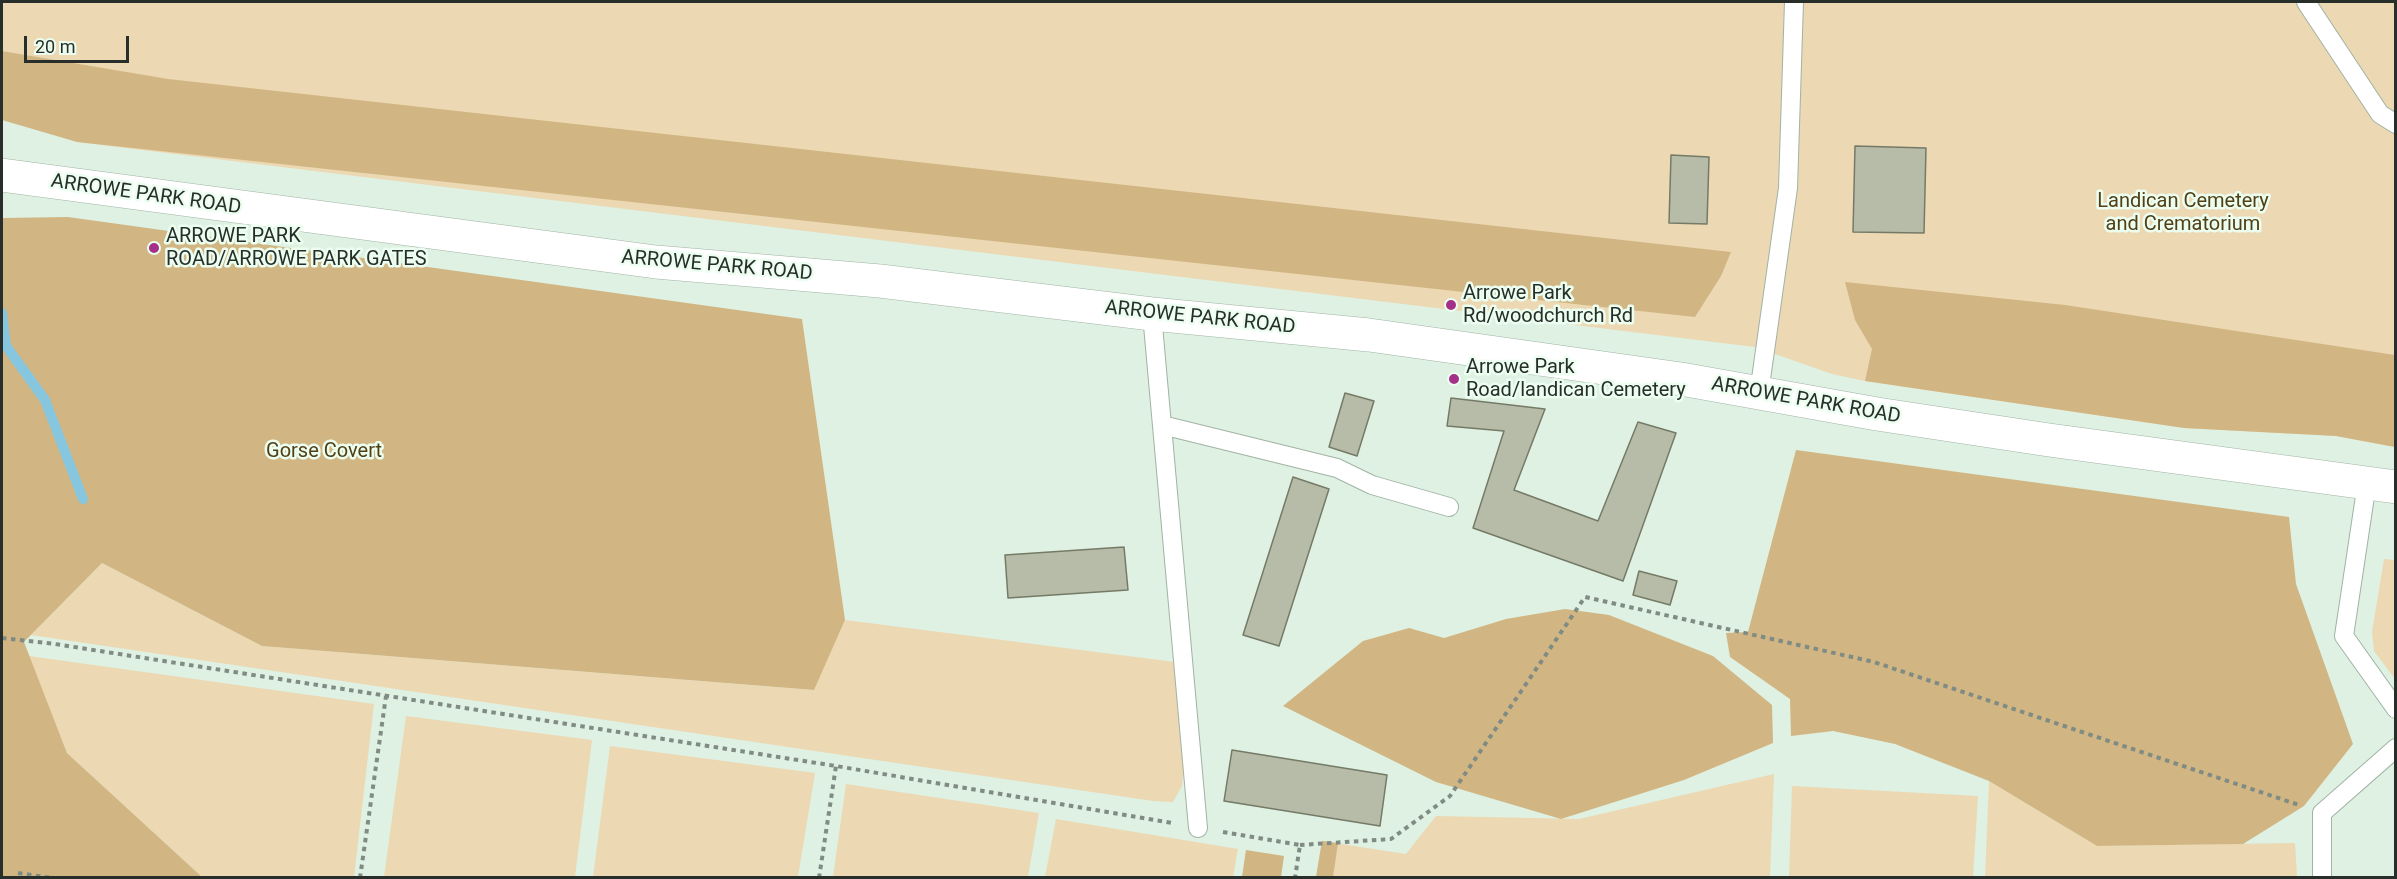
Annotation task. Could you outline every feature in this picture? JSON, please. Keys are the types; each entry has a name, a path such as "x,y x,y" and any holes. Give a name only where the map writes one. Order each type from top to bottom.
{"main road":[{"name":"ARROWE PARK ROAD","path":"2,175 656,262 880,280 1152,314 1381,336 1681,379 2038,438 2381,485"}],"lane":[{"path":"1759,393 1788,188 1794,2"},
{"path":"2306,2 2380,114 2396,124"},
{"path":"1152,314 1198,828"},
{"path":"1162,425 1337,468 1372,485 1449,507"},
{"path":"2381,485 2344,636 2396,709"},
{"path":"2322,878 2322,813 2396,748"}],"path":[{"path":"2,638 836,766 1300,846 1391,839 1450,796 1585,597 1874,662 2322,813"},
{"path":"360,878 386,696"},
{"path":"819,878 836,766"},
{"path":"1295,878 1300,846"},
{"path":"18,873 51,878"}],"green space":[{"name":"Landican Cemetery and Crematorium","path":"2,2 2395,2 2395,447 2336,436 2184,428 1865,381 1832,374 1755,347 77,142 82,65 2,51"},
{"path":"2,51 168,79 1731,252 1721,276 1695,317 77,142 2,120"},
{"name":"Gorse Covert","path":"68,217 802,319 845,620 814,690 262,646 102,563 24,642 67,753 202,877 2,877 2,218"},
{"path":"1845,282 2065,305 2395,355 2395,447 2336,436 2184,428 1865,381 1872,349 1855,320"},
{"path":"1796,450 2289,517 2296,584 2353,744 2304,806 2243,844 2097,846 1989,781 1895,744 1833,731 1791,736 1790,699 1730,657 1726,633 1748,632"},
{"path":"2384,559 2395,560 2395,679 2374,651 2372,632"},
{"path":"102,563 262,646 813,690 845,620 1175,662 1186,741 1182,786 1173,802 1153,801 31,635"},
{"path":"1565,609 1609,615 1713,656 1772,705 1773,743 1684,780 1561,819 1436,782 1283,706 1363,641 1409,628 1444,638 1506,619"},
{"path":"29,656 374,704 354,877 202,877 67,753"},
{"path":"406,716 592,740 575,877 384,877"},
{"path":"610,746 815,773 798,877 593,877"},
{"path":"1774,774 1770,877 1316,878 1322,841 1406,854 1436,816 1579,819"},
{"path":"1989,781 2097,846 2295,843 2297,877 1985,878"},
{"path":"846,784 1039,813 1028,877 833,877"},
{"path":"1792,786 1978,796 1973,877 1789,877"},
{"path":"1056,819 1238,849 1233,877 1045,877"},
{"path":"1322,841 1338,843 1333,877 1316,877"},
{"path":"1246,850 1284,856 1281,877 1242,877"}],"building":[{"path":"1855,146 1926,148 1924,233 1853,232"},
{"path":"1671,155 1709,157 1707,224 1669,223"},
{"path":"1345,393 1374,401 1357,456 1329,447"},
{"path":"1451,398 1545,409 1514,490 1598,521 1638,422 1676,433 1623,581 1473,528 1504,431 1447,426"},
{"path":"1293,477 1329,489 1279,646 1243,635"},
{"path":"1124,547 1128,590 1008,598 1005,555"},
{"path":"1639,571 1677,581 1670,605 1633,595"},
{"path":"1232,750 1387,775 1380,826 1224,801"}],"waterway":[{"path":"2,313 6,346 45,400 83,499"}],"place":[{"name":"ARROWE PARK ROAD/ARROWE PARK GATES","path":"154,248"},
{"name":"Arrowe Park Rd/woodchurch Rd","path":"1451,305"},
{"name":"Arrowe Park Road/landican Cemetery","path":"1454,379"}]}
